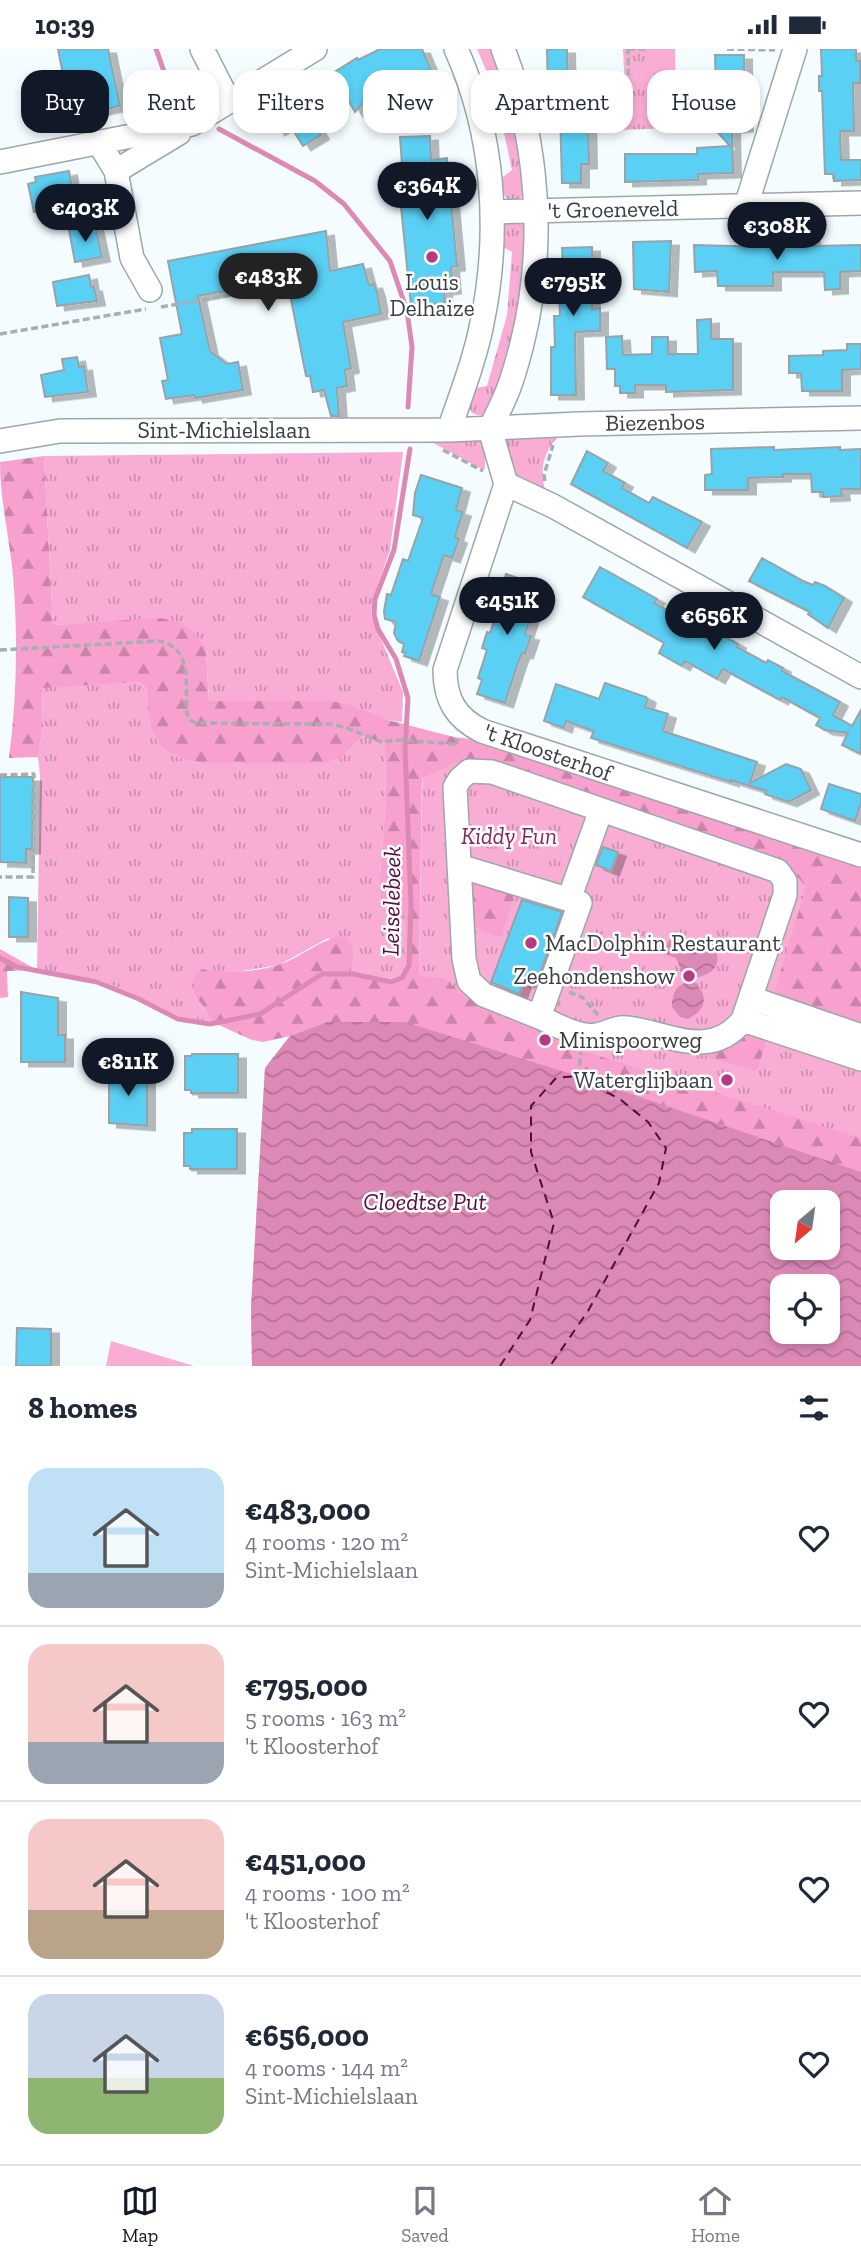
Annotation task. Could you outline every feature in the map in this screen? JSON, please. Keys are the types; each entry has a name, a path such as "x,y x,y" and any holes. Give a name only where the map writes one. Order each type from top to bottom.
{"street":[{"path":"202,49 229,102"},
{"path":"219,108 315,49"},
{"path":"444,439 475,353 482,321 490,259 492,212 488,153 475,103 456,49"},
{"path":"503,49 510,70"},
{"path":"746,206 795,50"},
{"path":"0,162 146,133"},
{"path":"116,171 177,133"},
{"path":"526,133 532,160 536,211 530,303 525,332 509,388 490,429 506,484 553,506 861,677"},
{"path":"99,142 116,171 132,258 150,290"},
{"name":"'t Groeneveld","path":"492,212 861,204"},
{"name":"Biezenbos","path":"444,439 490,429 579,424 861,418"},
{"name":"Sint-Michielslaan","path":"0,441 60,431 444,439"},
{"name":"'t Kloosterhof","path":"506,484 445,670 449,701 457,714 469,725 482,731 861,855"},
{"path":"469,771 492,772 601,810 778,871 785,881 785,895 743,1020 729,1034 705,1042 689,1043 622,1027 596,1035 583,1035 484,995 469,981 464,959 455,787 460,779 469,771"},
{"path":"569,899 601,810"},
{"path":"459,866 580,903 539,1017"},
{"path":"751,997 861,1036"},
{"path":"743,1020 861,1059"}],"path":[{"path":"628,70 628,49 649,49"},
{"path":"727,49 795,50"},
{"path":"0,334 272,288"},
{"path":"553,506 544,475 553,444 579,424"},
{"path":"444,439 506,484"},
{"path":"0,650 159,641 170,643 183,657 187,713 190,720 196,723 329,724 382,742 400,740 457,744 457,714"},
{"path":"0,775 34,773 33,877 0,877"},
{"path":"550,985 582,997 610,1031"}],"green space":[{"path":"477,49 496,49 504,70 486,70"},
{"path":"623,49 675,49 676,70 647,70 647,129 633,130 633,70 624,70"},
{"path":"504,133 518,133 529,189 519,199 510,200 503,193 499,180 512,170"},
{"path":"518,219 527,225 520,318 489,414 481,416 472,413 467,403 475,388 487,386 507,315 512,252 503,247 499,240 501,225"},
{"path":"509,434 559,436 549,449 544,462 546,493 517,480 502,439"},
{"path":"477,437 483,443 485,451 483,470 426,439"},
{"path":"403,452 390,550 373,599 371,615 403,692 402,722 331,701 209,701 206,649 95,623 53,625 44,456"},
{"path":"44,456 53,625 160,618 179,622 195,633 206,649 209,701 331,701 350,705 388,720 454,737 487,741 861,865 861,1031 772,1000 806,887 784,867 479,761 459,761 422,778 419,976 444,978 468,999 539,1028 570,1047 861,1138 861,1172 578,1076 405,1022 327,1022 290,1036 263,1042 252,1040 212,1022 194,995 194,977 202,969 240,971 268,968 343,936 352,944 354,957 351,971 391,981 401,975 406,964 406,913 400,917 391,915 382,903 380,873 386,799 385,744 363,736 341,758 326,763 200,763 184,759 171,754 156,739 151,728 146,687 138,682 42,688 43,726 38,757 9,758 15,695 16,632 13,574 0,462"},
{"path":"138,682 146,687 151,728 156,739 171,754 184,759 200,763 325,763 341,758 363,736 385,744 386,799 380,873 406,912 406,964 401,976 391,981 351,971 354,957 328,938 279,965 230,973 202,969 194,995 212,1022 180,1017 99,980 37,970 38,757 43,726 42,687"},
{"name":"Kiddy Fun","path":"423,743 861,874 861,1366 252,1366 251,1308 265,1068 290,1036 327,1022 406,1022 419,976"},
{"path":"480,881 515,893 501,938 469,925 471,884"},
{"path":"0,949 37,970 7,971 8,997 0,998"},
{"path":"754,1032 764,1039 765,1047 756,1071 647,1039"},
{"path":"111,1341 194,1366 106,1366"}],"water":[{"path":"669,940 684,949 706,943 711,945 718,957 712,971 696,978 695,982 702,993 704,1003 699,1011 688,1019 679,1016 672,1007 675,991 688,982 689,978 682,972 676,958 664,951"},
{"name":"Cloedtse Put","path":"327,1022 405,1022 578,1076 861,1172 861,1366 252,1366 251,1308 265,1068 290,1036"}],"building":[{"path":"58,49 108,49 120,106 109,108 109,70 62,70"},
{"path":"380,49 422,49 431,70 363,70 363,103 355,112 349,102 349,70 338,70 357,58 358,60"},
{"path":"547,49 567,49 567,70 547,70"},
{"path":"821,49 856,49 856,61 860,61 860,83 853,83 854,131 840,131 841,160 861,160 861,180 834,181 834,174 825,174 822,91 819,91 819,76 822,76"},
{"path":"715,55 744,55 744,70 715,70"},
{"path":"295,133 320,133 321,135 303,146"},
{"path":"561,133 588,133 589,164 581,164 581,183 562,183"},
{"path":"718,133 732,133 733,173 698,174 698,180 625,182 625,154 697,154 697,148 730,146"},
{"path":"430,136 431,160 447,158 457,266 451,267 453,289 444,290 445,303 411,306 401,207 405,206 400,137"},
{"path":"69,171 74,199 52,203 52,208 34,212 28,184 36,182 35,177"},
{"path":"95,225 102,257 75,262 69,230"},
{"path":"326,231 330,271 363,264 369,285 374,284 377,292 381,314 343,322 351,368 345,370 347,386 337,388 339,416 331,416 324,390 313,392 310,376 306,376 287,279 198,296 210,351 227,364 238,362 243,390 195,398 194,395 166,399 162,381 168,380 160,338 182,334 168,261"},
{"path":"812,238 813,246 861,245 861,271 840,272 840,289 825,290 824,272 773,272 773,286 718,286 717,271 695,272 694,245 770,247 770,239"},
{"path":"671,241 669,292 634,289 633,242"},
{"path":"592,247 592,309 600,308 600,331 575,332 576,395 551,395 551,347 555,347 554,316 560,316 559,292 564,292 562,248"},
{"path":"89,275 97,301 57,306 53,282"},
{"path":"711,319 711,339 733,339 733,390 666,392 666,385 635,385 635,393 620,393 620,386 615,386 615,369 607,369 606,337 622,336 623,355 652,354 652,337 668,337 668,354 698,354 697,320"},
{"path":"847,344 861,344 861,369 842,370 842,391 802,391 801,373 789,373 789,356 823,355 823,351 847,350"},
{"path":"77,357 79,367 84,366 88,392 45,397 41,375 64,370 62,359"},
{"path":"774,447 774,450 840,447 840,450 861,449 861,489 841,489 842,496 823,497 823,492 812,492 811,474 783,474 783,477 748,478 748,490 705,490 705,475 712,474 711,449"},
{"path":"587,451 608,463 603,471 625,483 622,488 649,503 653,497 702,522 687,548 571,484"},
{"path":"421,475 462,488 456,510 463,512 455,537 459,539 452,558 444,555 431,594 440,597 419,661 404,656 404,644 398,641 394,633 396,622 385,619 384,611 387,594 391,595 403,559 408,561 423,518 413,515 415,493"},
{"path":"762,558 803,581 825,586 844,598 828,628 808,614 810,612 749,581"},
{"path":"600,567 657,599 654,603 687,621 690,617 738,644 737,647 766,663 768,660 783,668 782,671 840,702 833,715 852,726 861,710 861,754 842,745 848,733 825,730 816,725 820,718 782,697 780,700 723,669 717,679 685,661 682,666 659,653 664,643 583,597"},
{"path":"506,574 541,586 525,635 531,636 525,654 522,653 519,660 505,703 477,694 482,680 478,678 487,650 482,648 500,603 497,602"},
{"path":"605,683 646,697 648,699 645,707 668,714 663,731 757,762 750,783 786,764 801,769 811,790 789,802 765,794 766,791 591,738 594,731 566,721 564,728 544,721 556,684 599,699"},
{"path":"0,777 33,777 32,849 26,849 26,863 0,862"},
{"path":"829,784 861,794 855,821 821,809"},
{"path":"603,847 618,852 611,871 596,865"},
{"path":"9,897 28,898 28,937 9,937"},
{"name":"MacDolphin Restaurant","path":"522,900 562,912 536,985 524,981 519,994 491,982"},
{"path":"21,992 58,998 58,1035 65,1035 65,1062 21,1062"},
{"path":"238,1054 238,1093 191,1093 191,1090 185,1090 185,1056"},
{"path":"147,1071 147,1126 109,1123 109,1073"},
{"path":"192,1129 237,1129 237,1169 190,1169 190,1166 184,1166 184,1133 192,1133"},
{"path":"17,1328 51,1329 51,1366 16,1366"}],"waterway":[{"name":"Leiselebeek","path":"156,49 163,70"},
{"name":"Leiselebeek","path":"219,129 315,181 344,204 390,261 407,311 412,347 408,407"},
{"name":"Leiselebeek","path":"0,958 17,967 97,982 178,1019 210,1024 260,1014 322,974 353,974 391,982 402,978 409,965 411,905 405,750 408,698 396,659 378,629 374,615 375,599 394,550 410,449"}],"ferry route":[{"path":"500,1366 530,1320 554,1223 531,1152 531,1106 556,1078 578,1076 621,1100 648,1122 666,1148 659,1183 588,1311 550,1366"}],"place":[{"name":"Louis Delhaize","path":"432,257"},
{"name":"MacDolphin Restaurant","path":"531,943"},
{"name":"Zeehondenshow","path":"689,976"},
{"name":"Minispoorweg","path":"545,1040"},
{"name":"Waterglijbaan","path":"727,1080"}]}
